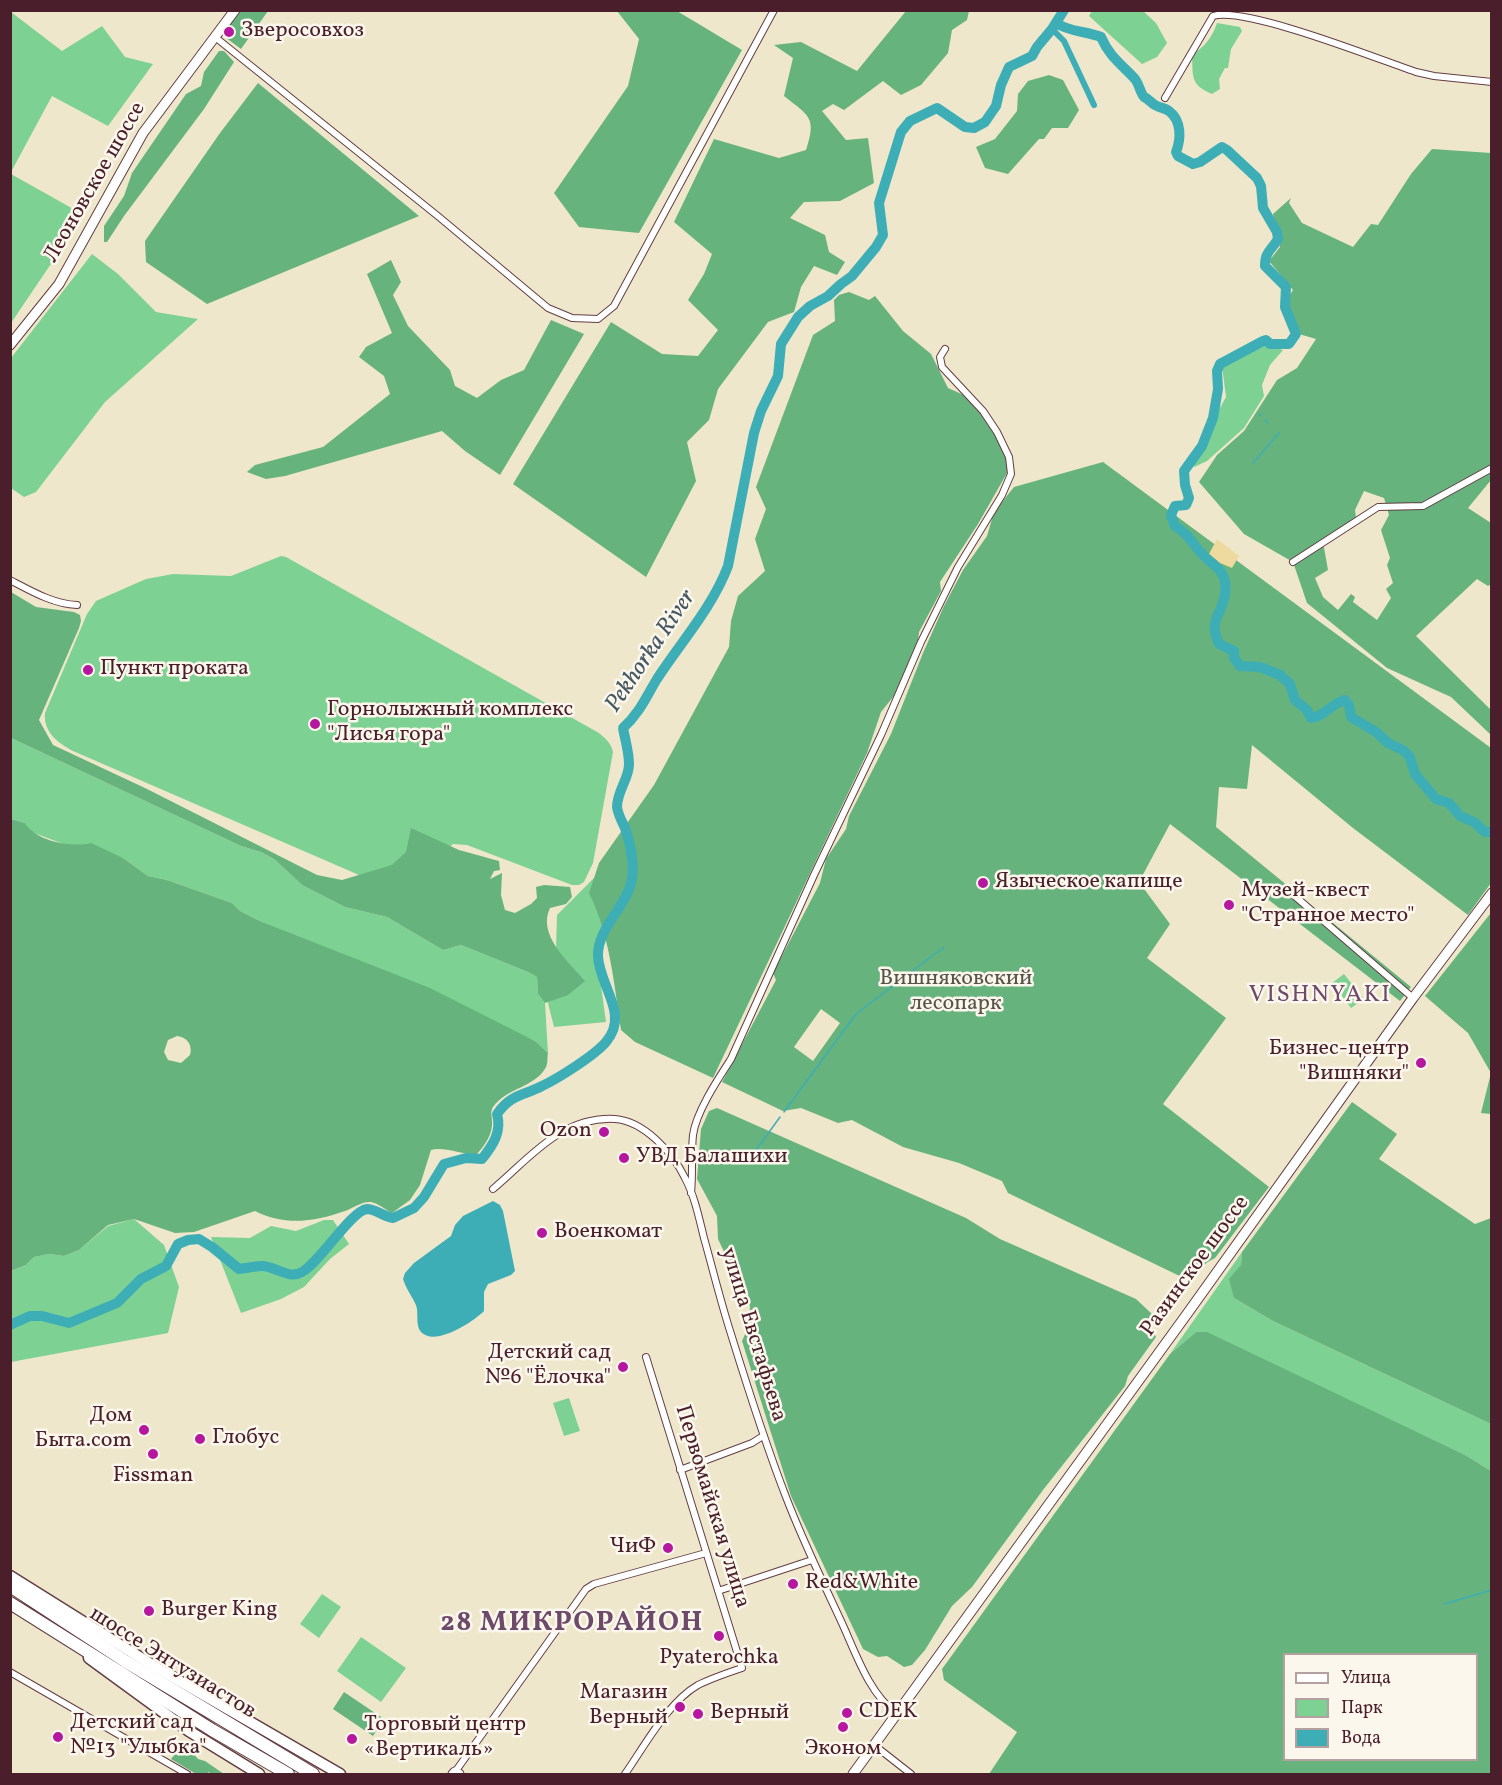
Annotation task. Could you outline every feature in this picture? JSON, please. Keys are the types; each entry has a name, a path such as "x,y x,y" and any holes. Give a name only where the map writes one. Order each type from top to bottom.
{"highway":[{"name":"шоссе Энтузиастов","path":"10,1586 218,1718 313,1774"},
{"name":"шоссе Энтузиастов","path":"12,1604 202,1724 288,1774"}],"main road":[{"name":"Леоновское шоссе","path":"10,345 59,284 143,133 235,10"},
{"name":"Разинское шоссе","path":"853,1774 1491,893"},
{"path":"10,1576 157,1668 340,1774"},
{"path":"31,1589 93,1640"},
{"path":"52,1628 137,1695 215,1748 259,1774"}],"street":[{"path":"215,37 548,308 572,318 598,319 614,306 774,10"},
{"path":"1165,98 1212,13 1232,14 1273,23 1419,73 1491,82"},
{"path":"691,1193 693,1136 696,1122 715,1084 731,1059 814,875 884,729 921,642 970,546 1002,495 1011,474 1009,457 988,418 942,367 940,357 945,349"},
{"path":"1293,562 1378,507 1423,506 1491,468"},
{"path":"10,580 58,602 77,605"},
{"path":"1290,892 1413,998"},
{"name":"улица Евстафьева","path":"493,1190 534,1150 550,1138 581,1124 615,1119 635,1126 652,1136 667,1151 685,1177 691,1193 728,1327 763,1436 812,1560 875,1691 896,1713"},
{"name":"Первомайская улица","path":"625,1774 685,1694 698,1685 742,1668 646,1357"},
{"path":"681,1470 752,1443 763,1436"},
{"path":"456,1774 580,1595 594,1584 706,1553"},
{"path":"718,1591 812,1560"},
{"path":"10,1672 187,1774"},
{"path":"874,1745 911,1774"}],"green space":[{"path":"240,11 268,11 241,49 221,34"},
{"path":"617,11 677,11 742,50 639,233 579,227 554,193 628,86 639,39"},
{"path":"906,11 969,11 967,20 952,30 948,53 921,85 901,95 883,81 844,110 833,104 822,111 846,140 868,138 874,183 840,201 804,202 790,218 825,235 829,252 845,262 837,275 814,266 801,287 794,312 768,322 718,389 709,420 687,442 696,481 646,577 513,484 611,322 662,354 698,356 718,330 688,300 704,274 712,254 674,222 714,139 779,158 806,150 811,130 808,118 800,108 784,96 793,58 774,45 801,42 857,71"},
{"path":"1092,11 1143,11 1156,23 1167,43 1157,57 1142,64 1089,16"},
{"path":"11,12 62,51 102,26 125,57 153,64 108,126 52,96 11,172"},
{"path":"1217,23 1240,27 1242,31 1231,49 1228,68 1225,68 1219,79 1220,89 1212,94 1196,83 1192,55 1207,41"},
{"path":"219,51 224,51 234,62 204,109 107,242 104,242 104,226 124,196 132,173 186,94 201,86 204,72"},
{"path":"1049,75 1063,80 1079,110 1068,128 1052,128 1044,139 1039,139 1008,174 985,168 976,147 995,139 1017,111 1018,94 1028,81"},
{"path":"258,83 419,216 207,304 146,262 145,241 220,133"},
{"path":"1432,149 1491,153 1491,480 1468,508 1491,523 1491,584 1488,586 1477,579 1416,636 1491,710 1491,735 1451,697 1387,668 1307,603 1293,562 1244,534 1199,482 1217,455 1244,431 1277,380 1297,368 1316,339 1299,334 1283,306 1293,290 1269,261 1280,247 1273,214 1291,198 1289,203 1302,223 1353,247 1371,224 1378,225 1411,174","holes":["1364,491 1384,498 1389,515 1381,530 1390,558 1387,565 1393,583 1386,589 1391,598 1377,620 1353,602 1355,597 1351,594 1338,610 1323,597 1315,578 1328,570 1323,542 1356,518 1355,510"]},
{"path":"10,174 84,215 11,323"},
{"path":"92,254 118,274 156,312 198,319 105,402 36,492 24,497 11,488 11,358"},
{"path":"391,260 401,282 393,295 408,326 450,370 455,386 477,398 501,380 524,370 551,320 584,334 500,475 465,451 442,431 285,476 266,479 247,472 255,465 323,447 390,394 384,376 359,357 366,347 392,333 367,274"},
{"path":"849,292 869,300 875,296 903,331 931,354 948,388 966,396 982,412 1007,457 1007,473 978,524 940,582 941,591 919,632 918,641 898,691 881,712 867,753 713,1078 635,1042 621,1030 607,943 589,893 599,863 654,785 729,647 731,621 738,596 765,571 755,539 766,509 756,487 813,335 835,321 834,300 839,295"},
{"path":"1262,344 1283,350 1270,365 1262,385 1264,396 1244,428 1207,461 1194,467 1192,459 1226,397 1222,366"},
{"name":"Вишняковский лесопарк","path":"1103,462 1491,748 1491,883 1468,915 1353,828 1252,745 1247,789 1219,787 1216,827 1411,987 1400,1001 1170,824 1139,882 1170,924 1147,958 1226,1018 1163,1104 1269,1187 1215,1258 1206,1263 1192,1282 1008,1193 1002,1181 959,1163 903,1147 852,1120 838,1123 801,1108 783,1111 722,1082 776,980 773,973 820,883 826,859 846,829 849,816 891,734 944,606 963,570 987,536 994,512 1014,487","holes":["821,1009 840,1023 813,1061 794,1047"]},
{"name":"Горнолыжный комплекс \"Лисья гора\"","path":"281,556 606,739 613,752 593,863 584,882 572,885 467,845 453,844 396,891 73,751 49,731 46,726 45,713 87,614 96,601 146,579 173,574 231,576"},
{"path":"11,592 36,607 74,612 80,615 79,628 39,720 53,745 145,788 317,875 342,880 392,865 406,852 411,828 459,850 499,861 500,870 494,871 490,879 502,873 501,895 505,910 515,913 531,904 537,898 536,887 544,885 570,887 572,897 566,904 550,908 547,918 548,928 556,947 585,981 568,995 545,1003 538,994 537,977 528,972 461,945 443,950 387,917 345,907 302,885 274,859 261,852 241,846 11,738"},
{"path":"11,738 241,846 261,852 274,859 302,885 345,907 387,917 443,950 461,945 537,977 538,994 545,1003 548,1053 535,1041 262,922 240,911 232,903 167,880 148,876 123,858 82,845 66,845 29,831 25,823 11,819"},
{"path":"11,819 25,823 37,834 55,842 74,845 91,843 123,858 148,876 167,880 232,903 240,911 262,922 430,988 535,1041 548,1053 547,1066 541,1074 505,1096 493,1107 490,1135 477,1154 441,1149 431,1150 420,1185 410,1200 392,1213 371,1202 333,1215 300,1221 277,1219 255,1211 194,1232 175,1233 134,1219 108,1225 79,1250 64,1256 49,1254 34,1257 26,1265 11,1271","holes":["177,1036 190,1045 190,1055 181,1063 168,1060 164,1052 168,1040"]},
{"path":"606,866 621,890 595,942 606,1022 554,1027 546,995 556,949 557,915"},
{"path":"1490,914 1492,917 1491,1114 1481,1113 1491,1073 1468,1033 1425,996"},
{"path":"1344,974 1364,999 1351,1008 1332,983"},
{"path":"1352,1102 1397,1134 1379,1159 1475,1224 1491,1218 1491,1424 1273,1321 1234,1298 1229,1279 1241,1265 1242,1252"},
{"path":"717,1108 966,1218 1000,1239 1136,1299 1152,1314 1152,1328 1156,1337 1128,1376 1125,1386 1043,1490 972,1587 952,1606 925,1650 912,1665 904,1667 887,1656 878,1657 863,1649 791,1496 742,1341 749,1325 750,1306 718,1239 717,1216 697,1179 701,1129 709,1111"},
{"path":"134,1219 164,1245 179,1287 168,1333 11,1362 11,1271 26,1265 34,1257 49,1254 64,1256 79,1250 108,1226"},
{"path":"324,1220 333,1220 349,1244 330,1259 304,1287 281,1299 241,1313 211,1237 250,1238 271,1226 296,1231"},
{"path":"1242,1252 1234,1298 1273,1321 1491,1424 1491,1471 1467,1456 1196,1332 1170,1354"},
{"path":"1196,1332 1207,1332 1467,1456 1491,1471 1491,1774 989,1774 1017,1732 944,1680 942,1669 1170,1354"},
{"path":"569,1398 580,1431 564,1436 553,1403"},
{"path":"322,1594 341,1607 319,1638 300,1624"},
{"path":"361,1637 406,1668 381,1702 337,1671"},
{"path":"344,1692 384,1719 373,1736 333,1709"},
{"path":"192,1752 198,1759 224,1774 208,1772 208,1774 196,1774 171,1759 175,1754"}],"sand":[{"path":"1217,539 1239,556 1232,568 1220,563 1209,554"}],"water":[{"path":"493,1201 500,1205 503,1211 515,1271 511,1275 488,1284 484,1292 484,1311 471,1321 444,1335 427,1336 419,1329 416,1305 403,1279 405,1273 414,1263 451,1236 455,1225 463,1216"}],"waterway":[{"name":"Pekhorka River","path":"10,1325 30,1316 42,1316 69,1323 117,1303 141,1279 166,1266 178,1244 188,1240 199,1239 239,1269 262,1266 287,1274 302,1272 360,1212 370,1209 393,1218 414,1208 424,1197 444,1164 466,1158 482,1159 493,1143 498,1127 497,1114 502,1107 518,1096 567,1072 606,1042 613,1031 615,1021 614,1010 600,967 599,947 601,938 626,896 633,873 629,842 617,807 629,764 623,728 638,711 657,679 705,610 728,566 754,433 761,411 778,376 781,344 798,317 852,276 883,235 879,203 901,132 910,121 937,108 965,127 974,128 985,122 996,106 1001,85 1009,67 1032,56 1064,10"},
{"path":"1056,23 1066,28 1101,37 1112,55 1135,79 1144,97 1173,115 1179,130 1176,152 1178,156 1193,164 1200,162 1222,147 1257,178 1261,186 1263,208 1277,232 1278,239 1267,254 1265,266 1286,287 1285,307 1296,334 1289,344 1270,344 1266,340 1220,364 1217,371 1218,389 1213,418 1202,446 1184,471 1189,498 1186,505 1175,506 1171,515 1175,526 1221,572 1224,578 1225,595 1215,623 1219,644 1234,651 1234,658 1240,666 1260,667 1280,675 1290,684 1295,700 1307,710 1311,718 1345,700 1349,705 1351,717 1376,732 1388,743 1403,750 1410,757 1415,774 1436,799 1449,803 1460,816 1474,822 1485,832 1492,832"},
{"path":"1052,29 1064,41 1094,105"},
{"path":"1265,420 1268,423"},
{"path":"1253,463 1280,432"},
{"path":"784,1112 856,1014 944,947"},
{"path":"751,1157 780,1117"},
{"path":"1444,1604 1492,1590"}],"place":[{"name":"Зверосовхоз","path":"229,32"},
{"name":"Пункт проката","path":"88,670"},
{"name":"Горнолыжный комплекс \"Лисья гора\"","path":"315,724"},
{"name":"Языческое капище","path":"983,883"},
{"name":"Музей-квест \"Странное место\"","path":"1229,905"},
{"name":"Бизнес-центр \"Вишняки\"","path":"1421,1063"},
{"name":"Ozon","path":"604,1132"},
{"name":"УВД Балашихи","path":"624,1158"},
{"name":"Военкомат","path":"542,1233"},
{"name":"Детский сад №6 \"Ёлочка\"","path":"623,1367"},
{"name":"Дом Быта.com","path":"144,1430"},
{"name":"Глобус","path":"200,1439"},
{"name":"Fissman","path":"153,1454"},
{"name":"ЧиФ","path":"668,1548"},
{"name":"Red&White","path":"793,1584"},
{"name":"Burger King","path":"149,1611"},
{"name":"Pyaterochka","path":"719,1636"},
{"name":"Магазин Верный","path":"680,1707"},
{"name":"CDEK","path":"847,1713"},
{"name":"Верный","path":"698,1714"},
{"name":"Эконом","path":"843,1727"},
{"name":"Детский сад №13 \"Улыбка\"","path":"58,1737"},
{"name":"Торговый центр «Вертикаль»","path":"352,1739"}],"district":[{"name":"VISHNYAKI","path":"1320,997"},
{"name":"28 МИКРОРАЙОН","path":"572,1625"}]}
